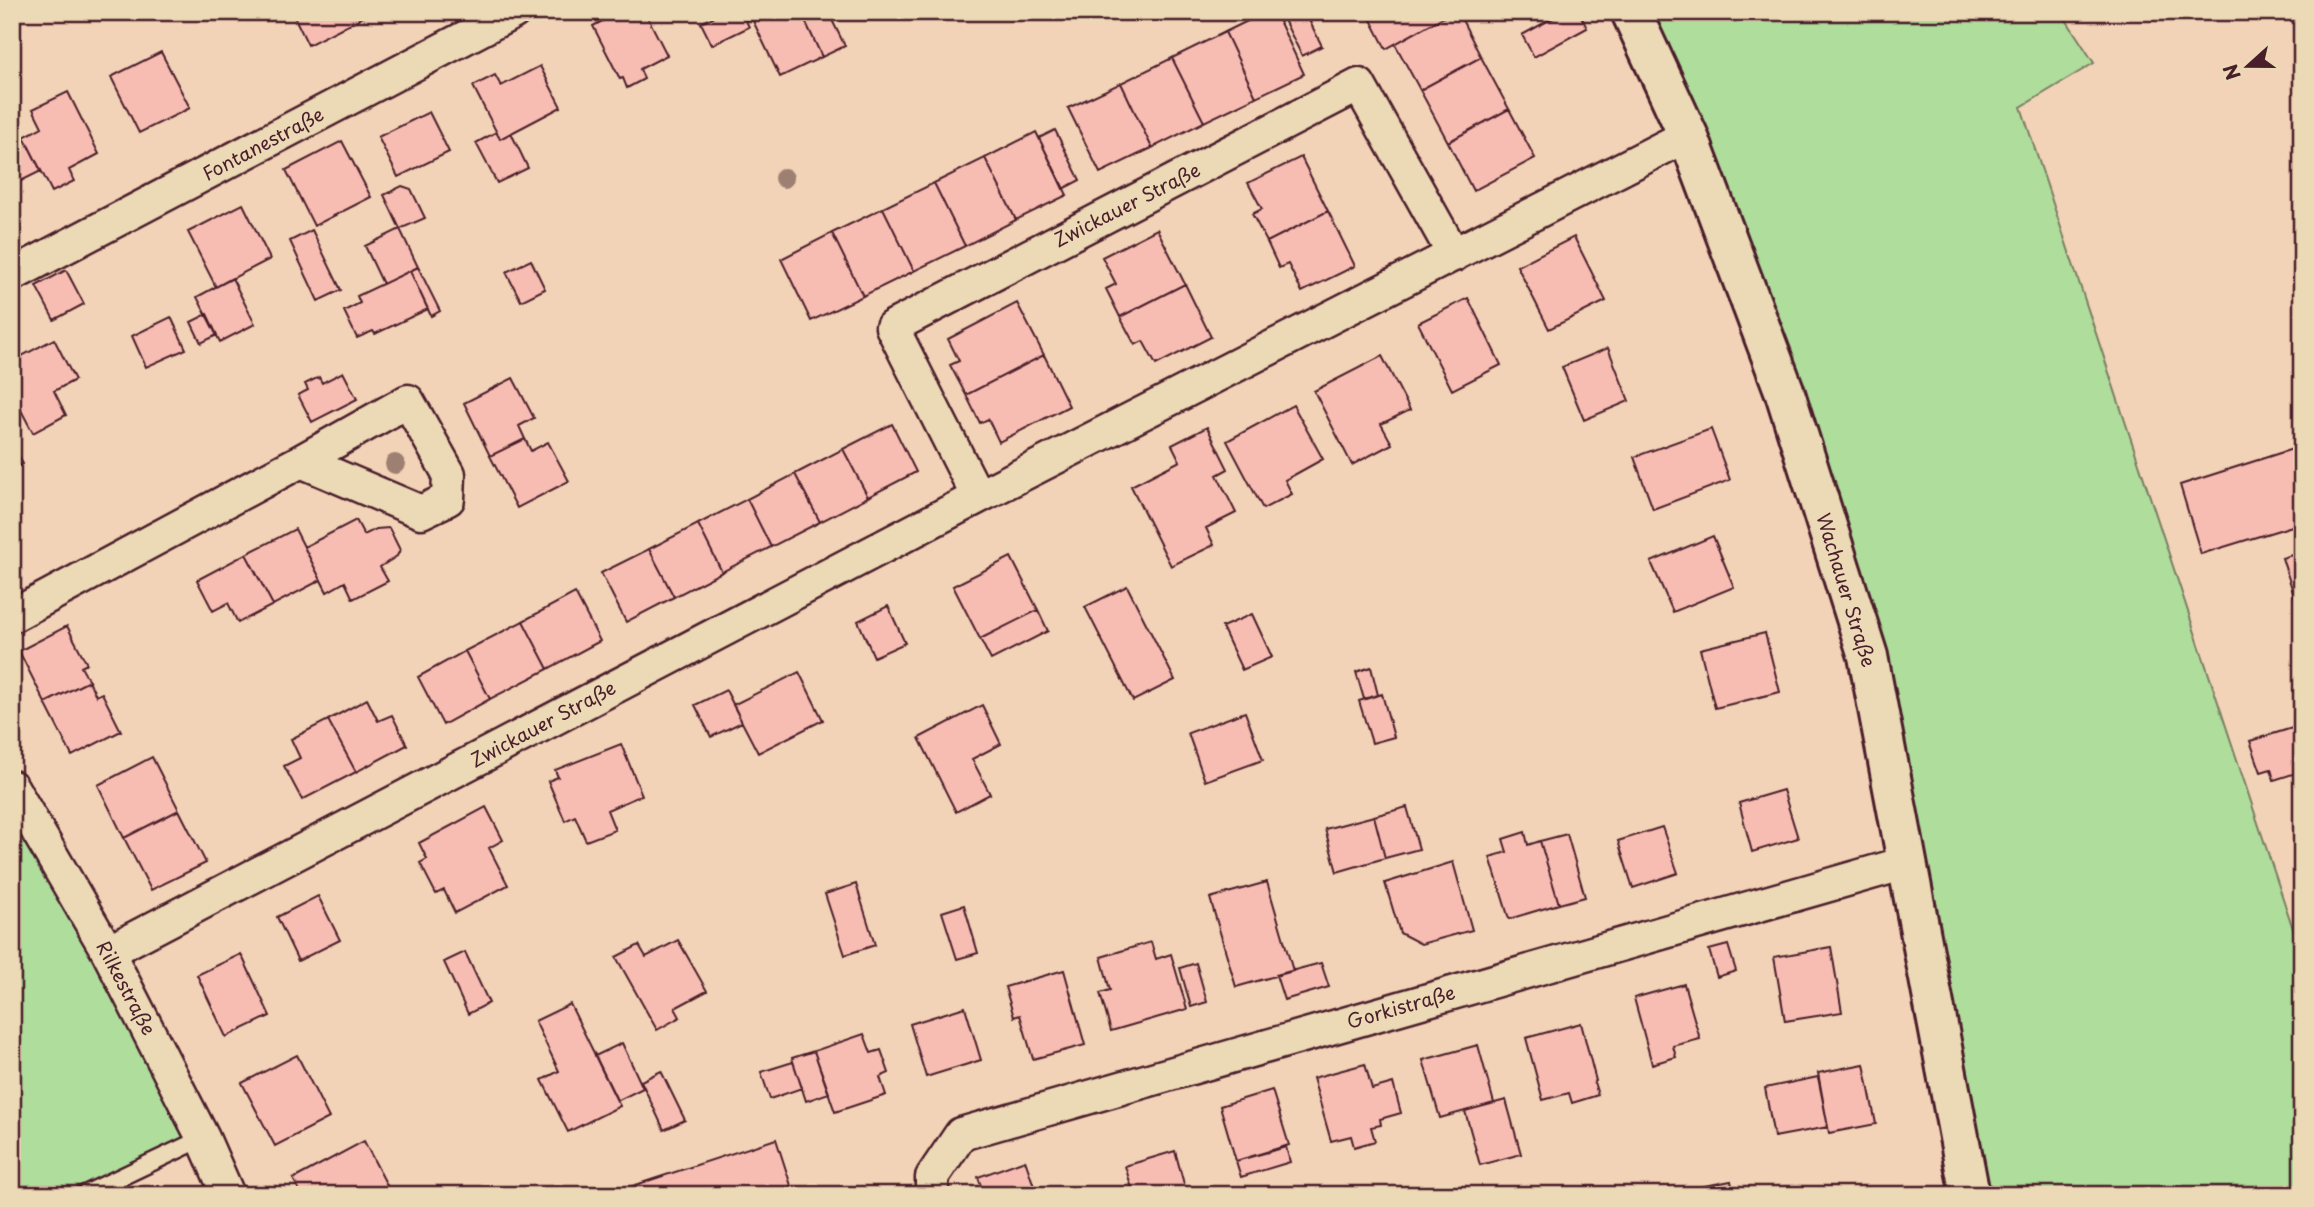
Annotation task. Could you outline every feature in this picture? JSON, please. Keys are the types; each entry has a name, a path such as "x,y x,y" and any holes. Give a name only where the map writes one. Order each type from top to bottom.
{"main road":[{"name":"Wachauer Straße","path":"1631,12 1688,135 1784,390 1868,656 1970,1195"}],"street":[{"name":"Fontanestraße","path":"12,275 514,12"},
{"name":"Zwickauer Straße","path":"978,497 892,327 1359,85 1454,255"},
{"name":"Zwickauer Straße","path":"108,951 978,497 1688,135"},
{"path":"12,616 301,461"},
{"name":"Rilkestraße","path":"12,787 108,951 203,1138 228,1195"},
{"name":"Gorkistraße","path":"932,1195 932,1177 961,1134 1909,862"}],"lane":[{"path":"83,1195 203,1138"}],"green space":[{"path":"1631,12 2061,12 2094,63 2021,107 2302,956 2302,1195 1970,1195 1868,656"},
{"path":"12,787 203,1138 83,1195 12,1195"}],"building":[{"path":"292,12 364,12 365,16 308,45"},
{"path":"619,12 645,12 667,55 640,69 644,79 627,88 593,26"},
{"path":"723,12 742,12 749,27 712,45 701,23"},
{"path":"771,12 801,12 822,57 780,77 753,21"},
{"path":"801,12 828,12 845,46 822,57"},
{"path":"1266,12 1275,12 1304,74 1256,97 1225,32"},
{"path":"1280,12 1305,12 1322,46 1302,56"},
{"path":"1367,12 1441,12 1444,17 1386,49"},
{"path":"1452,12 1458,12 1481,57 1420,90 1395,44"},
{"path":"1564,12 1579,12 1587,28 1534,57 1522,35"},
{"path":"1225,32 1256,97 1204,122 1172,58"},
{"path":"161,52 190,108 139,133 111,77"},
{"path":"1481,57 1509,109 1448,142 1420,90"},
{"path":"1172,58 1204,122 1152,148 1121,83"},
{"path":"540,66 561,107 500,139 473,86 495,75 501,86"},
{"path":"1121,83 1152,148 1100,173 1068,108"},
{"path":"68,92 99,154 69,170 74,181 52,192 24,137 42,127 33,109"},
{"path":"1509,109 1535,158 1473,191 1448,142"},
{"path":"429,112 449,152 398,177 378,137"},
{"path":"1055,130 1080,180 1063,189 1039,138"},
{"path":"496,132 500,139 511,133 528,168 497,183 476,143"},
{"path":"1036,132 1067,195 1016,220 985,158"},
{"path":"24,137 41,171 21,181 12,165 12,143"},
{"path":"342,141 371,197 314,226 286,170"},
{"path":"1301,157 1328,211 1267,242 1252,214 1262,209 1248,183"},
{"path":"985,158 1016,220 965,246 934,183"},
{"path":"934,183 965,246 914,271 883,208"},
{"path":"402,186 411,189 425,218 400,229 384,195"},
{"path":"243,204 270,259 216,287 188,232"},
{"path":"883,208 914,271 863,296 832,233"},
{"path":"1328,211 1355,266 1302,292 1288,264 1279,268 1267,242"},
{"path":"400,229 418,267 383,284 365,246"},
{"path":"1157,229 1185,284 1120,317 1106,289 1116,284 1102,257"},
{"path":"312,230 341,290 318,301 290,241"},
{"path":"832,233 863,296 811,321 781,259"},
{"path":"1574,237 1606,301 1549,329 1517,266"},
{"path":"531,260 545,289 521,301 506,272"},
{"path":"418,267 440,311 431,316 410,271"},
{"path":"66,270 84,304 54,320 36,286"},
{"path":"410,271 428,309 375,334 373,331 357,338 344,311 360,303 357,296"},
{"path":"232,278 255,324 220,342 197,297"},
{"path":"1185,284 1211,337 1156,365 1143,341 1135,345 1120,317"},
{"path":"1468,298 1501,365 1452,390 1418,323"},
{"path":"1017,303 1044,355 966,395 950,365 959,361 948,339"},
{"path":"207,314 217,335 201,343 191,322"},
{"path":"171,317 186,349 146,367 132,336"},
{"path":"54,339 75,380 54,391 66,415 33,433 12,393 12,361"},
{"path":"1608,348 1629,401 1584,420 1562,367"},
{"path":"1044,355 1069,406 999,442 988,419 980,423 966,395"},
{"path":"1382,356 1410,410 1381,424 1392,444 1352,465 1314,391"},
{"path":"343,372 357,399 312,422 298,395 308,390 305,384 319,377 322,383"},
{"path":"513,378 534,418 519,426 525,439 490,456 464,403"},
{"path":"1293,405 1323,459 1285,480 1292,494 1263,509 1227,441"},
{"path":"892,424 916,472 868,497 843,449"},
{"path":"1207,427 1228,469 1217,475 1236,513 1206,528 1214,545 1171,566 1131,486 1180,461 1172,445"},
{"path":"1711,429 1730,480 1653,509 1634,457"},
{"path":"525,439 531,451 548,442 569,481 517,508 490,456"},
{"path":"12,443 23,464 12,470"},
{"path":"2302,446 2302,523 2201,554 2180,485"},
{"path":"843,449 868,497 820,522 795,474"},
{"path":"795,474 820,522 771,547 747,499"},
{"path":"747,499 771,547 722,572 698,524"},
{"path":"356,520 364,535 376,529 389,528 400,550 397,556 380,567 388,581 353,599 345,582 327,592 304,547"},
{"path":"698,524 722,572 674,597 649,549"},
{"path":"295,529 321,580 273,605 246,554"},
{"path":"1713,536 1734,587 1673,612 1651,562"},
{"path":"649,549 674,597 626,622 601,573"},
{"path":"2302,552 2302,619 2282,558"},
{"path":"246,554 273,605 238,623 228,603 213,611 197,580"},
{"path":"1011,557 1038,610 980,639 953,586"},
{"path":"1127,586 1175,680 1133,701 1085,607"},
{"path":"575,593 600,641 548,669 523,621"},
{"path":"888,606 905,643 874,657 858,621"},
{"path":"1038,610 1048,631 991,660 980,639"},
{"path":"1252,614 1272,657 1242,670 1222,627"},
{"path":"523,621 548,669 490,699 465,651"},
{"path":"67,626 87,664 81,667 89,681 45,703 19,651"},
{"path":"1765,633 1780,692 1715,708 1700,649"},
{"path":"465,651 490,699 443,725 418,677"},
{"path":"1371,667 1378,695 1364,699 1356,672"},
{"path":"799,672 823,720 758,753 733,705"},
{"path":"89,681 96,696 102,693 121,731 72,756 45,703"},
{"path":"726,690 742,722 711,737 695,705"},
{"path":"1382,694 1394,737 1372,743 1359,701"},
{"path":"367,699 378,721 392,715 407,745 356,772 328,720"},
{"path":"982,705 1001,744 972,759 990,794 956,812 919,738"},
{"path":"1245,712 1263,760 1205,781 1188,733"},
{"path":"328,720 356,772 302,800 284,766 300,758 291,739"},
{"path":"2302,725 2302,771 2274,780 2271,769 2261,772 2250,741"},
{"path":"621,744 642,795 607,810 615,830 586,841 575,816 565,821 548,781 558,777 555,770"},
{"path":"152,757 179,810 124,838 98,785"},
{"path":"1783,790 1798,838 1752,852 1739,803"},
{"path":"486,807 503,840 489,848 508,885 455,913 444,890 436,894 420,863 427,859 419,843"},
{"path":"1407,807 1419,849 1385,858 1374,816"},
{"path":"179,810 206,863 151,890 124,838"},
{"path":"1374,816 1385,858 1337,872 1325,829"},
{"path":"1662,827 1678,873 1633,888 1618,841"},
{"path":"1525,832 1528,845 1540,841 1559,904 1509,919 1490,857 1507,852 1503,839"},
{"path":"1567,834 1585,897 1559,904 1540,841"},
{"path":"1453,862 1472,930 1421,944 1400,933 1385,883"},
{"path":"1267,882 1293,971 1236,987 1210,898"},
{"path":"856,884 875,945 845,955 825,894"},
{"path":"318,896 340,940 298,961 277,917"},
{"path":"964,905 978,953 957,959 942,912"},
{"path":"678,940 707,991 675,1008 680,1017 657,1030 616,957 639,945 646,957"},
{"path":"1151,942 1156,959 1171,954 1187,1009 1111,1031 1100,993 1110,990 1101,957"},
{"path":"1728,945 1736,971 1717,977 1709,950"},
{"path":"1831,947 1842,1012 1785,1021 1774,957"},
{"path":"465,952 489,1003 468,1014 444,962"},
{"path":"241,954 270,1016 226,1037 197,975"},
{"path":"1196,963 1207,1002 1191,1007 1180,968"},
{"path":"1321,963 1329,987 1284,1000 1276,975"},
{"path":"1064,970 1085,1045 1033,1059 1020,1015 1014,1017 1005,987"},
{"path":"1684,984 1700,1039 1673,1046 1676,1057 1652,1064 1634,998"},
{"path":"570,1004 620,1106 568,1132 542,1080 559,1071 535,1021"},
{"path":"965,1007 981,1060 926,1077 910,1024"},
{"path":"1581,1023 1598,1095 1572,1103 1569,1093 1543,1100 1526,1038"},
{"path":"864,1034 871,1053 881,1050 889,1073 880,1077 886,1095 835,1112 814,1051"},
{"path":"622,1043 643,1088 617,1101 595,1056"},
{"path":"1478,1045 1494,1103 1440,1118 1423,1060"},
{"path":"814,1051 829,1093 806,1101 792,1058"},
{"path":"297,1055 329,1118 275,1146 242,1083"},
{"path":"793,1062 802,1088 770,1099 761,1072"},
{"path":"1365,1064 1372,1089 1393,1083 1401,1113 1380,1119 1381,1125 1371,1127 1375,1141 1354,1147 1351,1136 1331,1141 1313,1078"},
{"path":"1864,1064 1876,1124 1829,1133 1818,1073"},
{"path":"661,1071 685,1120 664,1130 641,1081"},
{"path":"1818,1077 1828,1127 1774,1137 1765,1088"},
{"path":"1272,1090 1289,1145 1236,1161 1220,1106"},
{"path":"1506,1100 1521,1154 1480,1165 1465,1111"},
{"path":"776,1139 794,1195 605,1195"},
{"path":"364,1141 392,1195 302,1195 293,1179"},
{"path":"1286,1147 1290,1162 1241,1177 1236,1161"},
{"path":"1175,1151 1187,1195 1134,1195 1125,1166"},
{"path":"1025,1160 1037,1195 984,1195 978,1177"},
{"path":"1731,1181 1734,1195 1668,1195 1668,1193"}]}
